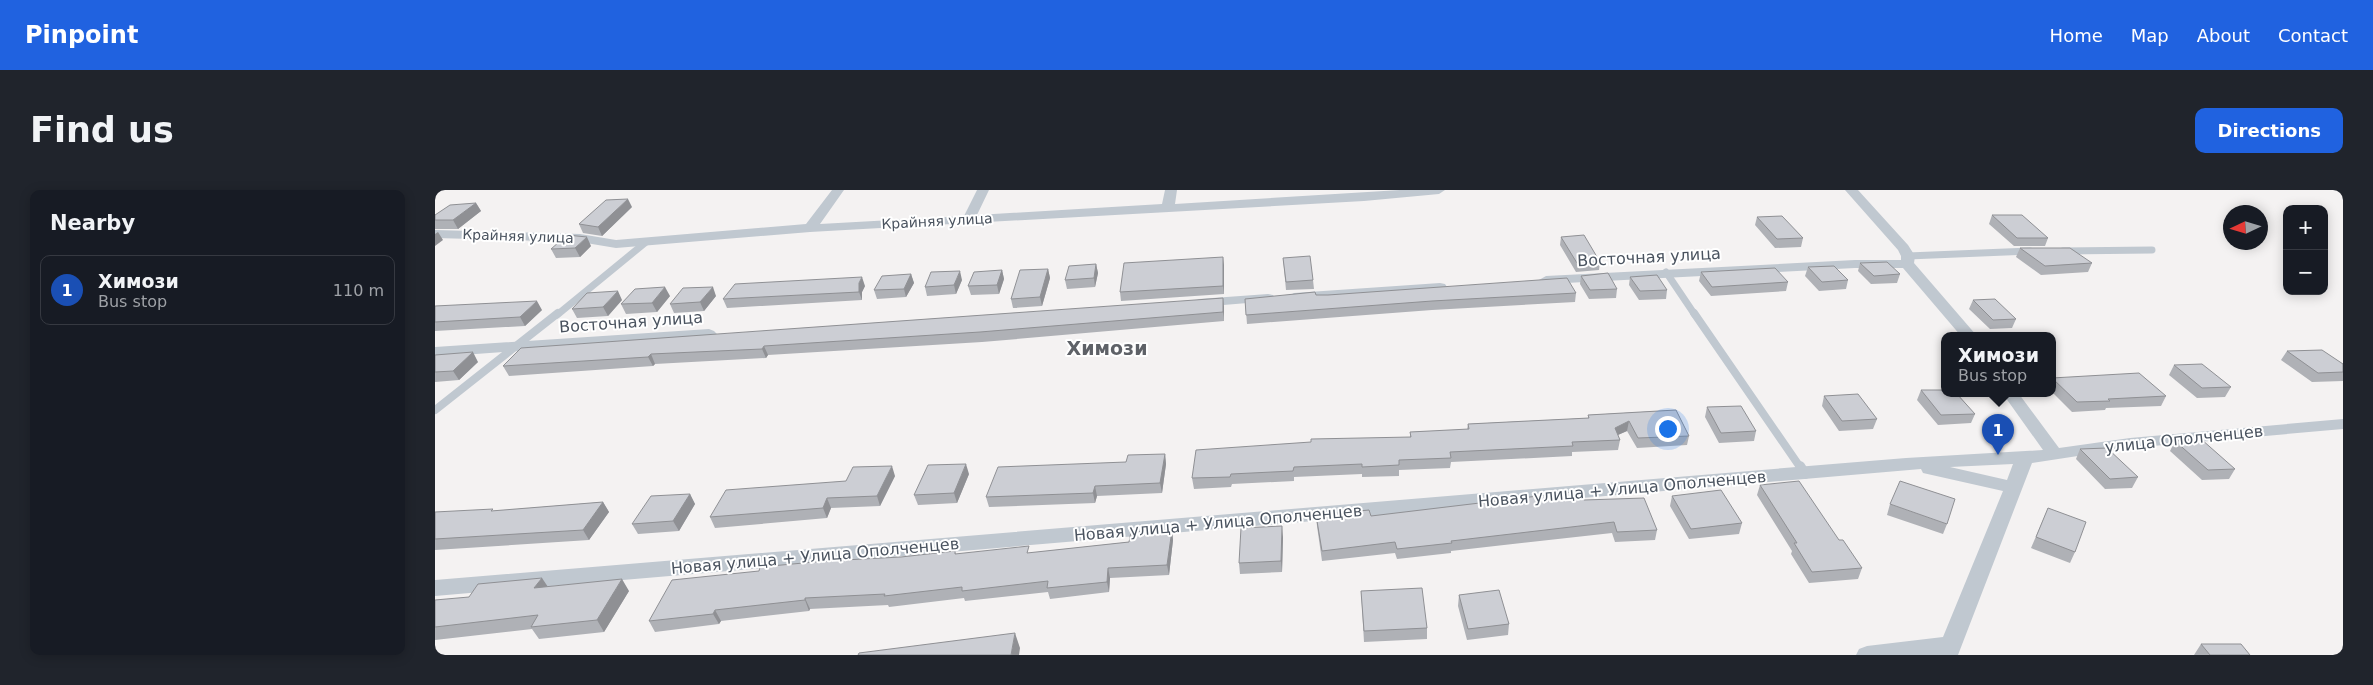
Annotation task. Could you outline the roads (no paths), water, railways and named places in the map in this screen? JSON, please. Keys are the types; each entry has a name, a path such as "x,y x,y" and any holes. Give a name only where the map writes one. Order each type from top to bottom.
{"street":[{"path":"810,228 838,190"},
{"path":"969,219 983,190"},
{"path":"1168,209 1171,190"},
{"name":"Крайняя улица","path":"435,234 580,238 616,244 810,228 1168,209 1439,190"},
{"path":"1851,190 1966,332"},
{"name":"Восточная улица","path":"1528,281 1908,260"},
{"path":"1181,304 1458,286"},
{"name":"Восточная улица","path":"435,352 725,333"},
{"path":"2013,397 2054,453"},
{"name":"улица Ополченцев","path":"2002,459 2025,458 2130,443 2343,424"},
{"path":"1867,655 1949,650 2025,458"},
{"name":"Новая улица + Улица Ополченцев","path":"435,588 1906,464 2002,459"},
{"path":"1906,464 2013,487"}],"lane":[{"path":"435,410 517,347 646,242"},
{"path":"2052,251 2152,250"},
{"path":"1908,260 2042,251"},
{"path":"1666,272 1805,474"}],"place":[{"name":"Химози","path":"1998,455"}],"district":[{"name":"Химози","path":"1107,348"}]}
